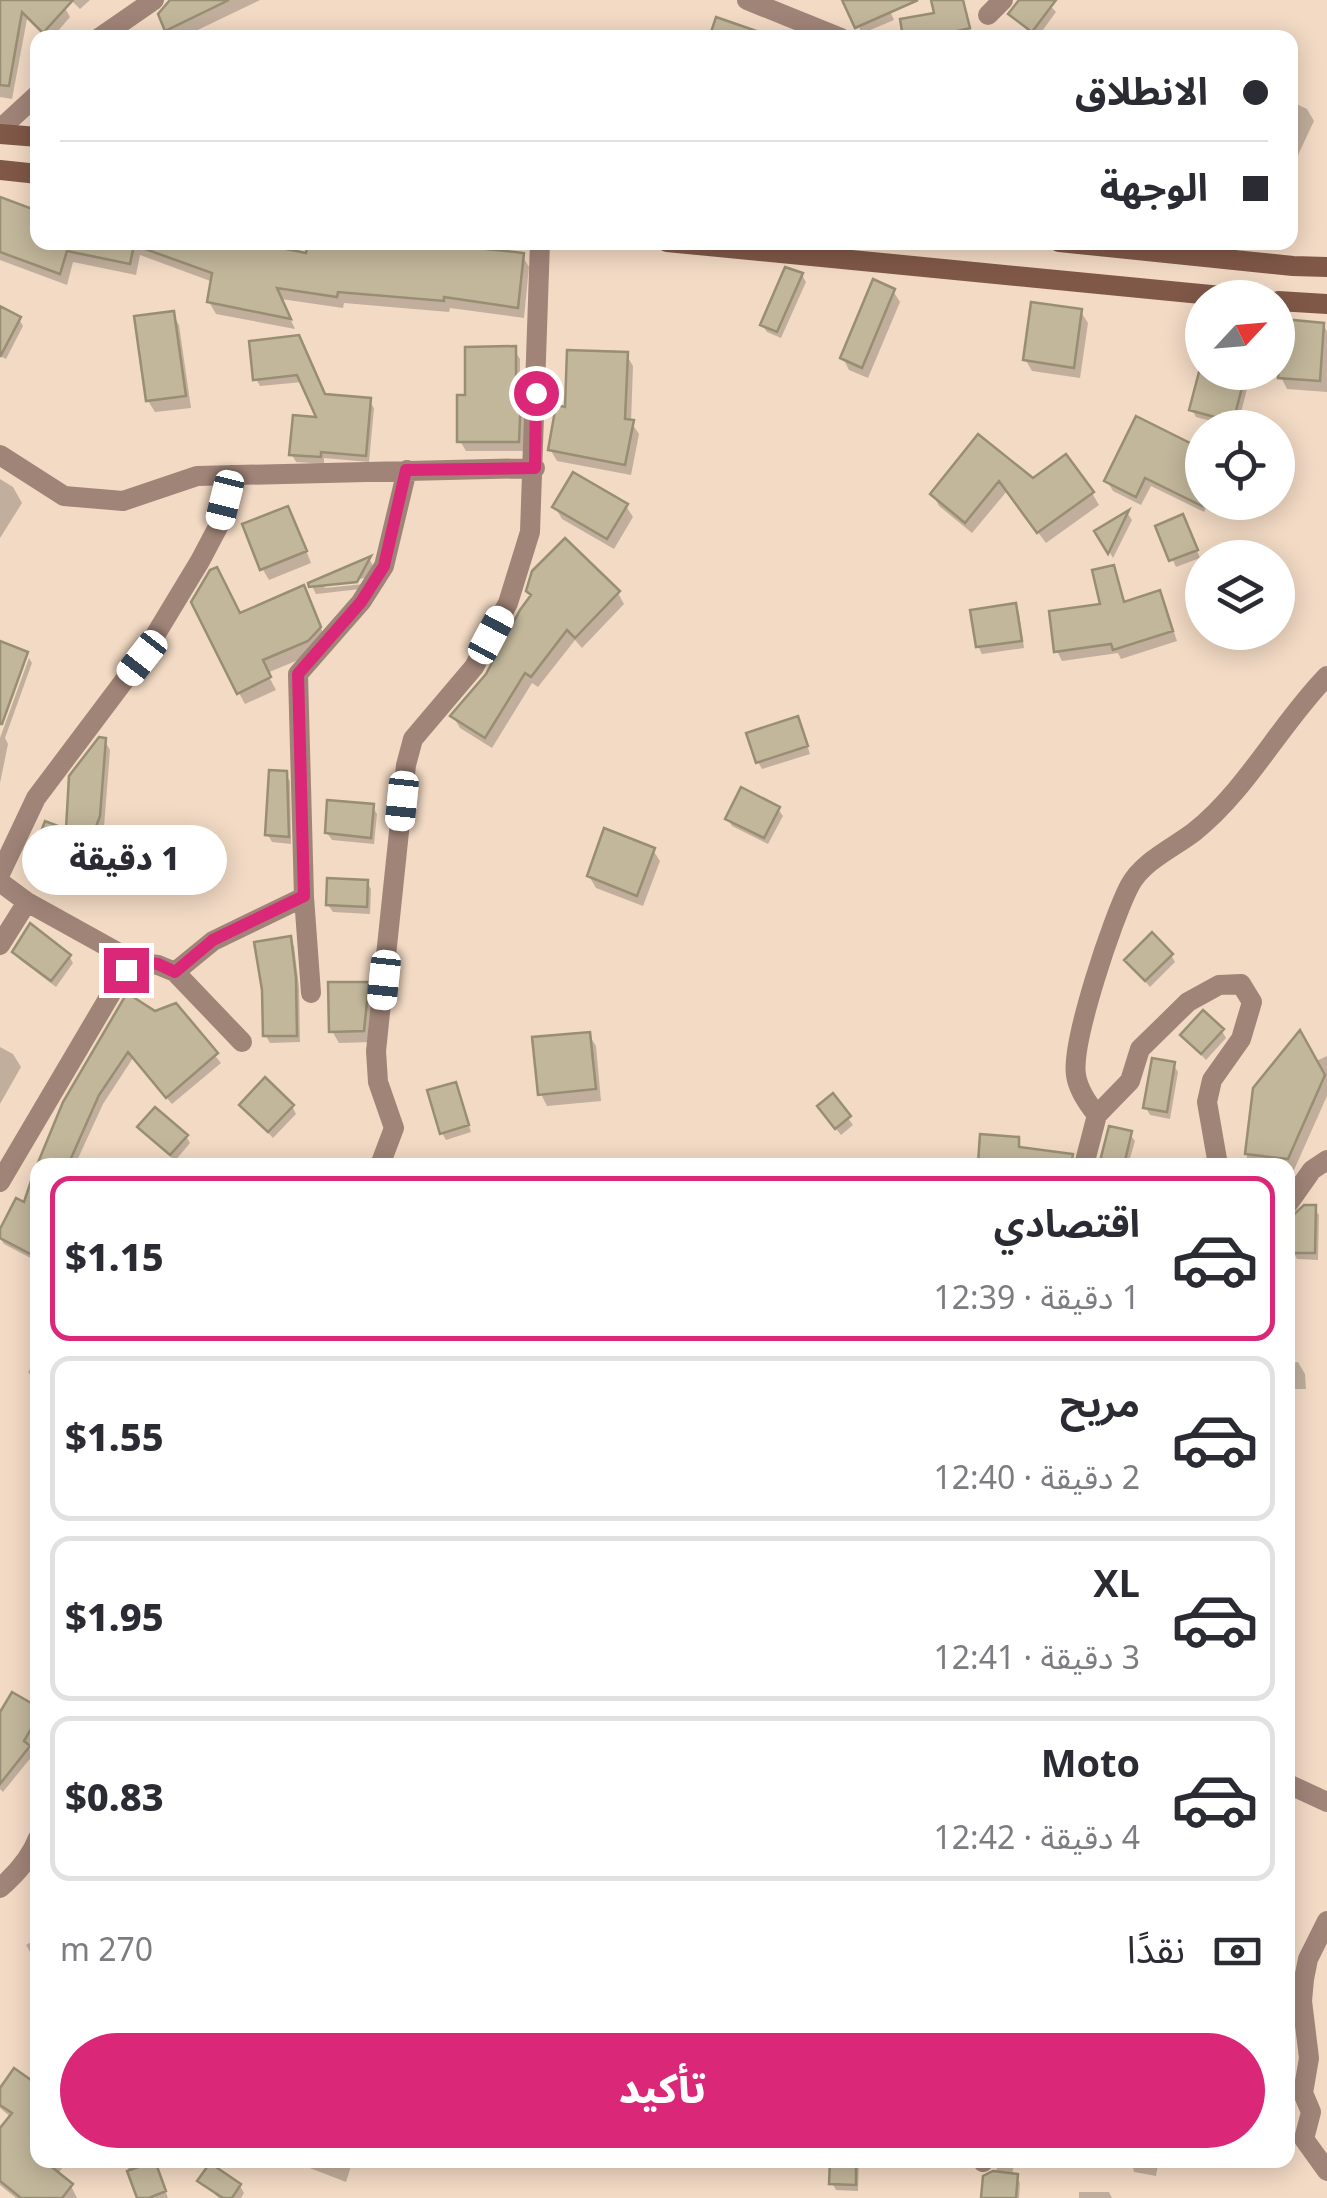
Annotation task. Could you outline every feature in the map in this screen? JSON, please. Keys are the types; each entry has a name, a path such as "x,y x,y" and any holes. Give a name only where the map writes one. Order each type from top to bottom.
{"main road":[{"path":"0,131 30,136"},
{"path":"0,170 30,174"},
{"path":"808,250 1185,292"},
{"path":"1137,250 1327,266"},
{"path":"1295,302 1327,304"}],"street":[{"path":"111,30 154,0"},
{"path":"746,0 821,30"},
{"path":"0,131 30,102"},
{"path":"383,1158 394,1128 378,1082 376,1051 406,765 413,739 474,667 508,603 530,532 540,250"},
{"path":"0,454 64,496 123,501 196,476 535,468"},
{"path":"311,993 304,896 298,674 361,602 384,566 406,470"},
{"path":"0,874 36,798 142,658 200,561 219,525 232,475"},
{"path":"1097,1115 1076,1075 1080,1031 1131,883 1157,857 1196,830 1237,787 1327,676"},
{"path":"0,882 27,902 119,952 126,960 126,970 0,1182"},
{"path":"175,972 213,940 304,896"},
{"path":"0,945 27,902"},
{"path":"126,960 158,964 175,972 242,1042"},
{"path":"1086,1158 1097,1115 1130,1081 1140,1049 1188,1002 1219,985 1241,984 1252,1002 1249,1017 1240,1039 1212,1080 1207,1102 1217,1158"},
{"path":"1295,1194 1312,1170 1327,1160"},
{"path":"1295,1787 1327,1802"},
{"path":"0,1888 30,1853"},
{"path":"1327,1921 1308,1959 1302,2001 1309,2058 1303,2093 1319,2110 1304,2139 1327,2171"}],"building":[{"path":"0,0 73,0 46,30 40,30 22,12 9,86 0,85"},
{"path":"170,0 229,0 167,30 158,14"},
{"path":"842,0 918,0 855,28"},
{"path":"931,0 963,0 970,28 902,30 900,19 934,13"},
{"path":"1019,0 1056,0 1034,30 1008,14"},
{"path":"716,17 754,30 712,30"},
{"path":"0,197 30,208 30,250 133,250 130,264 67,251 60,274 0,252"},
{"path":"148,250 524,253 518,308 444,297 444,301 338,292 337,297 277,288 291,319 207,302 212,273"},
{"path":"785,267 803,273 777,332 760,325"},
{"path":"873,279 895,289 862,368 840,358"},
{"path":"1031,302 1082,309 1074,368 1023,360"},
{"path":"0,306 21,317 0,357"},
{"path":"174,311 186,396 146,401 134,316"},
{"path":"1295,320 1324,323 1320,381 1295,379"},
{"path":"299,335 325,394 371,398 366,456 321,452 321,457 289,455 293,415 316,417 297,375 253,380 249,341"},
{"path":"516,346 516,394 521,394 519,442 457,442 457,395 465,395 465,347"},
{"path":"567,350 628,352 625,419 634,420 625,465 548,450 556,405 565,407"},
{"path":"1194,390 1241,390 1236,410 1189,410"},
{"path":"1136,416 1185,440 1185,498 1145,478 1136,497 1104,481"},
{"path":"978,434 1033,478 1066,454 1094,492 1037,533 999,481 965,523 930,494"},
{"path":"573,472 628,504 607,539 552,507"},
{"path":"288,506 307,551 260,570 242,524"},
{"path":"1129,510 1108,554 1094,531"},
{"path":"1183,514 1194,540 1185,540 1185,555 1169,561 1155,526"},
{"path":"565,538 620,591 575,638 567,630 531,677 525,673 485,738 450,716 486,674 531,595 526,591 532,571"},
{"path":"371,556 357,582 309,587 308,583"},
{"path":"1114,565 1124,602 1160,590 1173,631 1113,650 1111,644 1054,652 1049,611 1100,604 1092,570"},
{"path":"217,567 240,613 304,585 321,627 308,641 263,660 271,677 237,694 191,602 210,570"},
{"path":"1016,603 1022,641 976,647 970,610"},
{"path":"0,641 28,652 2,724 0,724"},
{"path":"798,716 808,746 756,763 746,733"},
{"path":"99,737 106,738 100,816 81,867 34,850 45,821 66,829 69,776"},
{"path":"269,770 287,771 289,837 265,835"},
{"path":"741,787 780,807 764,838 725,819"},
{"path":"327,800 374,804 371,838 325,833"},
{"path":"604,828 655,848 637,896 587,876"},
{"path":"327,878 368,880 367,907 326,905"},
{"path":"30,923 71,955 51,981 12,952"},
{"path":"1152,932 1173,954 1145,981 1124,960"},
{"path":"291,936 297,1036 263,1036 262,990 254,942"},
{"path":"328,982 369,982 364,1031 329,1032"},
{"path":"127,993 155,1011 176,1003 218,1053 166,1098 128,1052 99,1095 71,1158 40,1158 63,1102"},
{"path":"1203,1010 1224,1029 1201,1054 1180,1035"},
{"path":"1300,1030 1325,1075 1288,1158 1245,1154 1253,1088"},
{"path":"590,1032 596,1089 538,1095 532,1037"},
{"path":"1152,1058 1175,1062 1167,1112 1143,1108"},
{"path":"265,1077 294,1105 268,1132 239,1105"},
{"path":"456,1082 469,1125 440,1134 427,1090"},
{"path":"833,1093 851,1116 835,1129 817,1106"},
{"path":"155,1107 188,1135 170,1155 137,1127"},
{"path":"1109,1126 1132,1131 1126,1158 1101,1158"},
{"path":"980,1134 1019,1137 1019,1147 1073,1154 1072,1158 978,1158"},
{"path":"30,1184 30,1254 0,1238 0,1229 16,1198 24,1202"},
{"path":"1304,1205 1316,1205 1315,1253 1295,1253 1295,1213"},
{"path":"12,1692 30,1702 30,1731 24,1741 30,1746 0,1784 0,1712"},
{"path":"14,2068 30,2079 30,2168 53,2168 73,2184 62,2198 21,2198 0,2181 0,2128 12,2113 0,2105 0,2088"},
{"path":"158,2168 166,2191 137,2198 127,2171"},
{"path":"206,2168 217,2168 241,2184 232,2198 223,2198 197,2181"},
{"path":"830,2168 856,2168 856,2185 829,2184"},
{"path":"993,2171 1018,2174 1016,2198 981,2198 983,2176"}],"route":[{"path":"126,970 126,960 158,964 175,972 213,940 304,896 298,674 361,602 384,566 406,470 535,468 536,393"}]}
